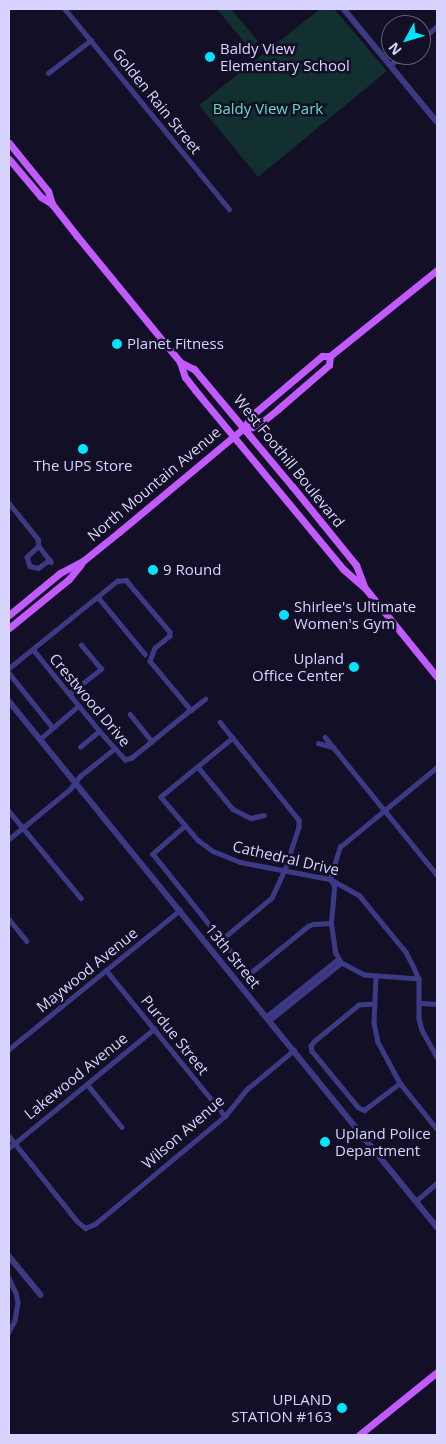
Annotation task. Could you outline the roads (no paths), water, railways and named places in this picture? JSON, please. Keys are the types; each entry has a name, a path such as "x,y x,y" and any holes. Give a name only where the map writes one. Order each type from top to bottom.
{"main road":[{"name":"West Foothill Boulevard","path":"9,144 48,191 52,204 180,362 185,377 233,437 343,569 364,588 437,677"},
{"name":"West Foothill Boulevard","path":"9,159 41,198 52,204"},
{"name":"North Mountain Avenue","path":"9,615 60,573 83,561 244,428 251,416 322,356 330,356 437,270"},
{"name":"North Mountain Avenue","path":"244,428 256,427 264,421 329,365 330,356"},
{"name":"West Foothill Boulevard","path":"180,362 194,369 356,565 364,588"},
{"name":"North Mountain Avenue","path":"9,628 69,580 83,561"},
{"path":"359,1435 437,1372"}],"street":[{"name":"Golden Rain Street","path":"65,9 229,209"},
{"path":"344,9 381,54"},
{"path":"48,73 91,40"},
{"path":"390,65 437,122"},
{"path":"9,503 38,538 39,546 50,561 38,568 30,566 27,557 39,546"},
{"path":"9,668 116,581 123,579 129,582 170,632 170,636 154,648 150,660 190,710"},
{"path":"98,597 145,654"},
{"path":"69,694 101,669 81,645"},
{"name":"Crestwood Drive","path":"33,650 98,731 125,760 132,758 152,741"},
{"path":"9,673 53,728"},
{"path":"130,714 152,741 205,699"},
{"name":"13th Street","path":"9,701 437,1227"},
{"path":"40,739 78,706"},
{"path":"220,722 299,820 299,827 285,870 272,898 222,940"},
{"path":"80,747 98,731"},
{"path":"325,737 437,875"},
{"path":"233,738 198,767 233,809 251,818 264,815"},
{"path":"318,743 335,748"},
{"path":"9,838 70,789 75,782 114,749"},
{"name":"Cathedral Drive","path":"198,767 162,797 185,826 198,840 227,858 330,879 359,895 406,952 419,979 419,1018 422,1030 437,1057"},
{"path":"419,979 364,975 340,961 331,923 334,892 330,879 340,847 437,767"},
{"path":"9,811 81,898"},
{"path":"185,826 153,854 250,974 308,926 331,923"},
{"name":"Maywood Avenue","path":"9,1049 180,910"},
{"path":"9,919 28,942"},
{"path":"268,1018 340,961"},
{"name":"Purdue Street","path":"106,970 225,1116"},
{"path":"376,977 374,1022 378,1042 400,1083 437,1129"},
{"path":"420,1003 437,1004"},
{"path":"374,1004 359,1005 315,1041 311,1046 312,1051 358,1107 364,1110 400,1083"},
{"name":"Lakewood Avenue","path":"9,1148 154,1029"},
{"name":"Wilson Avenue","path":"15,1143 77,1221 85,1228 95,1224 225,1116 247,1089 294,1050"},
{"path":"87,1084 122,1127"},
{"path":"9,1136 15,1143"},
{"path":"416,1201 437,1184"},
{"path":"9,1256 41,1295"},
{"path":"9,1278 16,1292 18,1302 15,1321 9,1332"}],"place":[{"name":"Baldy View Elementary School","path":"210,57"},
{"name":"Planet Fitness","path":"117,344"},
{"name":"The UPS Store","path":"83,449"},
{"name":"9 Round","path":"153,570"},
{"name":"Shirlee's Ultimate Women's Gym","path":"284,615"},
{"name":"Upland Office Center","path":"354,667"},
{"name":"Upland Police Department","path":"325,1142"},
{"name":"UPLAND STATION #163","path":"342,1408"}],"park label":[{"name":"Baldy View Park","path":"268,109"}]}
